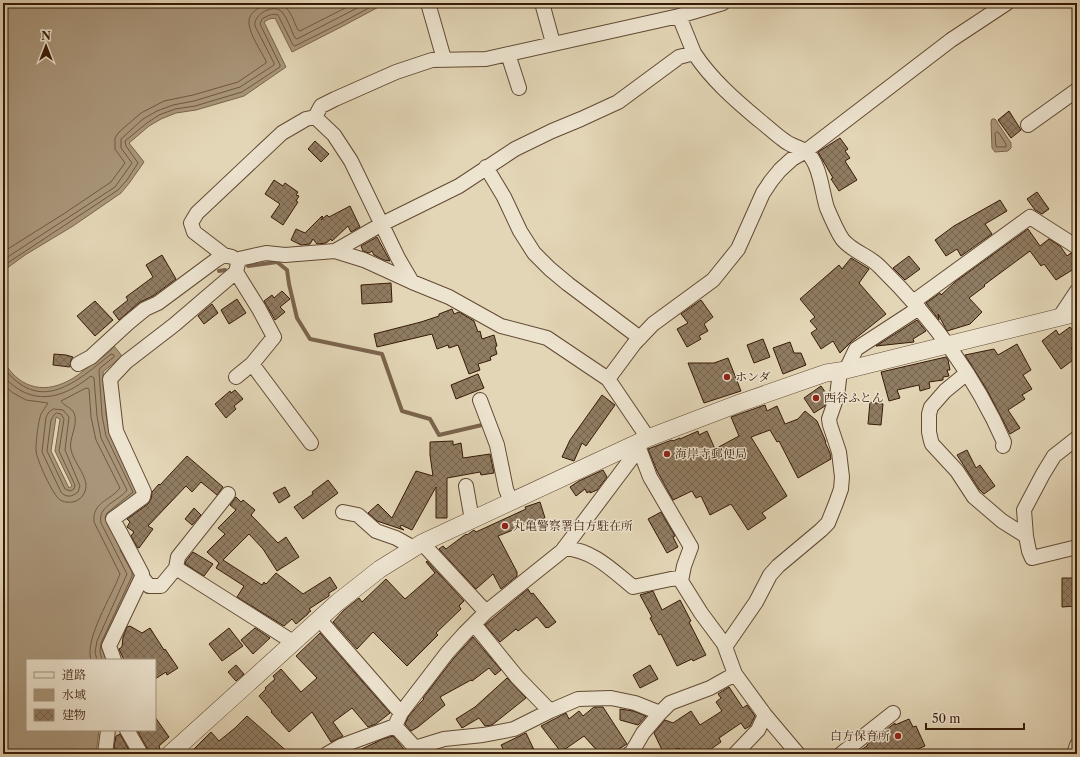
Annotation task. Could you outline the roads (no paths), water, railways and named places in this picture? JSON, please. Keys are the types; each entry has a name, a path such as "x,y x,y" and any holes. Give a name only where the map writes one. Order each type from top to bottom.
{"street":[{"path":"428,3 444,59"},
{"path":"542,3 553,43"},
{"path":"236,377 252,364 274,337 237,266 194,232 191,223 198,213 282,133 306,119 315,117 321,106 335,99 396,72 432,60 486,59 679,16 723,3"},
{"path":"608,379 653,324 713,280 738,249 762,193 792,159 806,151 951,40 1007,3"},
{"path":"679,16 694,53 730,95 786,142 806,151 810,156 819,173 827,207 843,240 855,250 879,265 916,305 948,345 967,373 998,428 1004,442 1003,446"},
{"path":"335,251 382,224 459,186 512,150 618,102 679,58 694,53"},
{"path":"508,54 519,88"},
{"path":"1028,124 1077,90"},
{"path":"315,117 334,135 351,161 398,258 412,282"},
{"path":"486,167 504,197 520,231 534,253 568,284 640,338"},
{"path":"725,647 756,602 770,575 778,566 828,523 841,489 842,477 839,452 829,419 837,396 843,370 856,349 916,305 1030,217 1077,246"},
{"path":"228,494 178,557 176,568 161,586 149,586 142,577 142,574 113,519 142,497 144,492 116,431 110,379 126,362 174,325 237,266 266,253 286,255 335,251 370,262 412,282 450,296 501,326 547,338 608,379 642,441 650,477 691,547 681,580 697,607 725,647 735,674 765,715 794,747 798,754"},
{"path":"78,364 91,357 128,323 145,310 158,303 224,255"},
{"path":"1059,318 1077,292"},
{"path":"170,754 338,602 380,569 418,545 642,441 740,403 826,373 1077,313"},
{"path":"252,364 311,443"},
{"path":"967,373 945,391 931,407 929,414 929,432 932,444 957,471 974,497 1002,521 1026,536"},
{"path":"480,400 497,445 506,490 511,502"},
{"path":"1077,438 1054,456 1024,510 1026,536 1032,558 1077,547"},
{"path":"327,754 398,720 447,653 474,624 486,612 564,548 634,455 642,441"},
{"path":"466,486 472,520"},
{"path":"343,512 358,515 376,531 418,545 486,612"},
{"path":"564,548 580,550 596,557 632,588 681,578"},
{"path":"176,568 293,642"},
{"path":"114,659 110,646 142,577"},
{"path":"319,619 398,720 418,751 444,739 483,735 514,729 578,699 611,698 635,703 660,713"},
{"path":"474,624 517,677 550,711"},
{"path":"632,753 644,734 660,713 670,703 710,688 735,674"},
{"path":"841,754 893,713"},
{"path":"735,754 758,730 765,715"},
{"path":"105,754 108,731"},
{"path":"128,731 141,754"},
{"path":"1074,754 1077,745"}],"water":[{"path":"3,3 386,3 292,52 275,18 264,22 286,67 244,96 196,110 176,113 149,126 129,143 144,162 121,193 73,226 25,255 3,271"},
{"path":"992,119 995,119 1011,143 1011,148 1008,151 995,152 992,148"},
{"path":"114,346 122,356 103,372 106,415 110,435 138,491 138,494 109,516 136,576 104,652 106,659 26,659 26,731 99,731 96,754 3,754 3,360 15,376 23,382 31,386 48,387 58,385 77,376 109,352","holes":["56,417 60,419 55,451 72,486 69,488 51,451"]}],"waterway":[{"path":"248,266 277,262 287,270 297,318 310,339 382,354 402,411 430,419 439,435 482,425"},
{"path":"219,271 225,270"}],"place":[{"name":"ホンダ","path":"727,377"},
{"name":"西谷ふとん","path":"816,398"},
{"name":"海岸寺郵便局","path":"667,454"},
{"name":"丸亀警察署白方駐在所","path":"505,526"},
{"name":"白方保育所","path":"898,736"}]}
